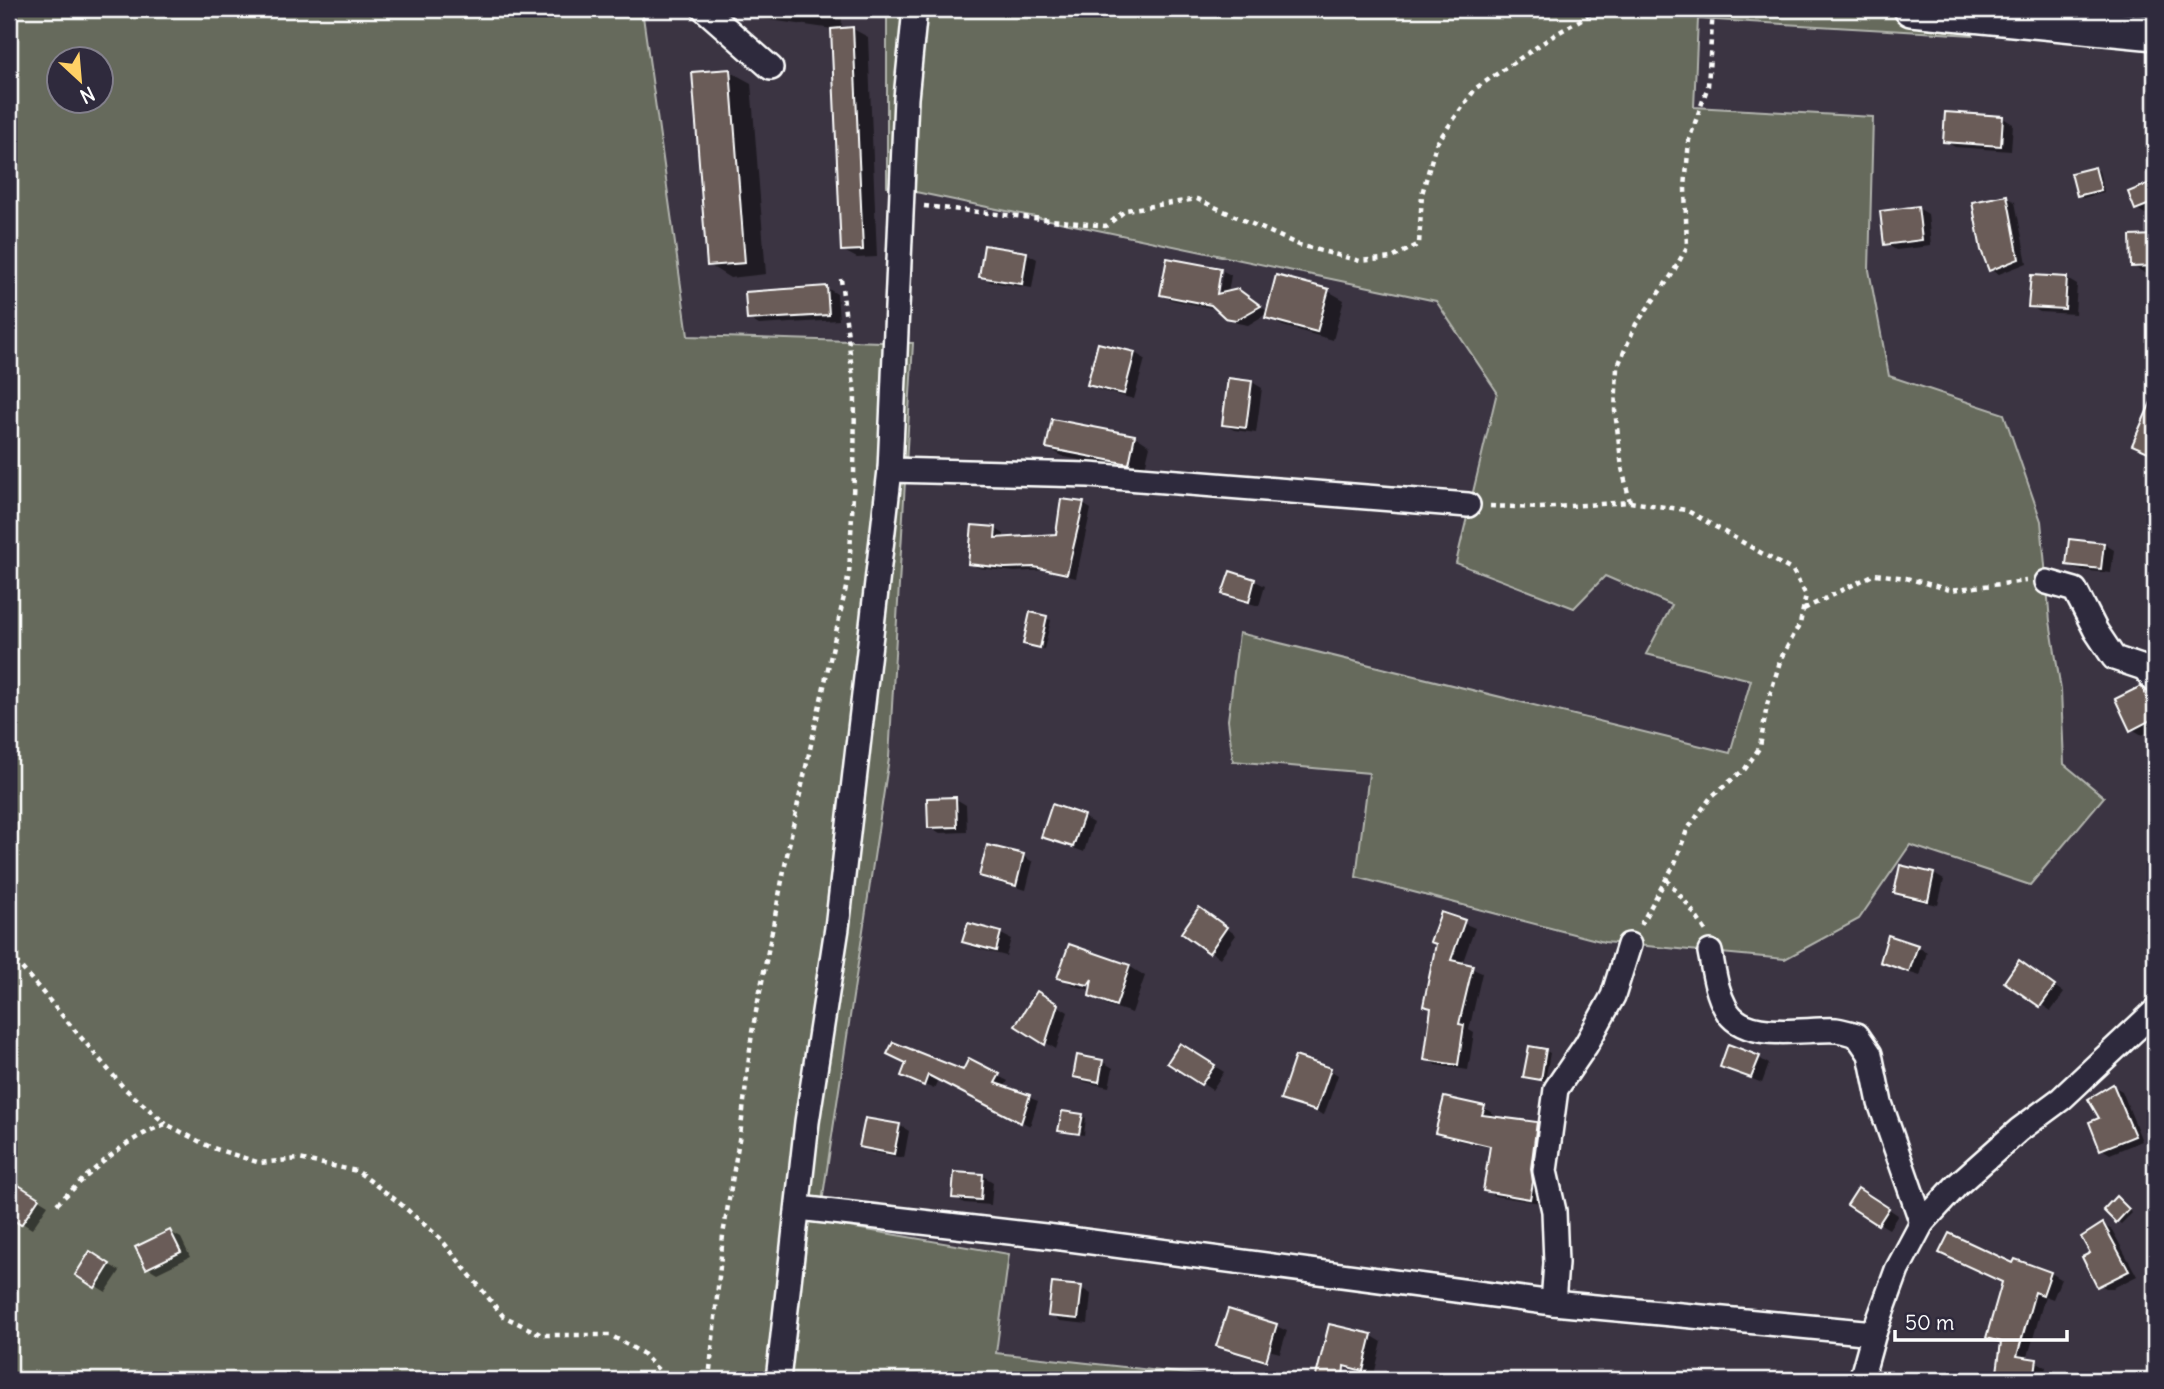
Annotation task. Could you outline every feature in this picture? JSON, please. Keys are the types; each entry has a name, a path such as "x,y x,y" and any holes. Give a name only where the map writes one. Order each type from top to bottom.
{"main road":[{"path":"1911,9 2043,15 2155,33"}],"street":[{"path":"704,9 771,68"},
{"path":"778,1380 807,1122 837,928 890,470 906,98 915,9"},
{"path":"890,470 1089,475 1468,505"},
{"path":"2047,582 2075,590 2096,631 2114,658 2144,668 2155,681"},
{"path":"1553,1303 1556,1264 1554,1211 1545,1171 1556,1089 1587,1045 1613,996 1629,945"},
{"path":"1710,952 1717,990 1727,1012 1742,1027 1775,1031 1838,1030 1857,1035 1870,1054 1880,1103 1922,1223"},
{"path":"1861,1380 1874,1333 1897,1270 1922,1223 1957,1185 2008,1139 2061,1099 2155,1011"},
{"path":"799,1208 1054,1237 1553,1303 1874,1333"}],"path":[{"path":"902,204 1107,226 1126,210 1196,199 1299,245 1360,261 1392,258 1419,244 1422,194 1436,144 1476,88 1556,34 1599,9"},
{"path":"1630,502 1622,468 1615,411 1617,368 1636,324 1671,276 1687,247 1685,188 1689,140 1708,86 1713,9"},
{"path":"709,1380 723,1235 741,1128 752,1032 792,830 849,574 855,395 841,279"},
{"path":"1468,505 1540,508 1630,502 1686,510 1793,571 1806,595 1800,624 1781,658 1767,705 1760,747 1745,769 1711,797 1687,830 1675,863 1629,945"},
{"path":"1803,609 1875,574 1906,578 1950,590 2015,581 2047,582"},
{"path":"1666,879 1689,906 1707,934 1710,952"},
{"path":"9,953 124,1088 166,1125 210,1147 260,1163 299,1160 356,1171 397,1201 440,1238 503,1316 542,1335 610,1335 642,1353 668,1380"},
{"path":"57,1204 97,1166 145,1132 166,1125"}],"green space":[{"path":"9,9 642,9 688,336 913,343 889,758 819,1222 1009,1254 996,1353 1242,1380 9,1380"},
{"path":"887,9 1983,9 1973,35 1698,19 1694,107 1873,117 1869,270 1889,376 2004,414 2041,521 2050,621 2061,690 2064,764 2104,797 2030,885 1910,845 1859,919 1785,959 1604,942 1356,877 1369,773 1233,761 1228,720 1239,633 1730,753 1751,680 1646,654 1672,605 1605,576 1574,608 1456,563 1497,392 1436,301 887,186"}],"building":[{"path":"853,27 863,250 841,251 831,29"},
{"path":"730,69 745,263 707,266 692,72"},
{"path":"1945,112 2003,116 2001,146 1943,142"},
{"path":"2095,167 2101,190 2077,196 2071,173"},
{"path":"2155,181 2155,202 2135,210 2128,192"},
{"path":"2007,195 2019,259 1989,271 1981,250 1972,202"},
{"path":"1918,206 1922,240 1884,245 1880,211"},
{"path":"2155,235 2155,266 2131,267 2130,236"},
{"path":"984,245 1027,252 1022,284 979,277"},
{"path":"1167,258 1221,268 1217,294 1238,289 1261,306 1236,320 1225,318 1211,305 1160,295"},
{"path":"1276,275 1329,289 1317,332 1265,318"},
{"path":"2031,275 2067,277 2065,309 2028,307"},
{"path":"827,286 829,315 747,320 745,292"},
{"path":"1098,343 1135,352 1124,394 1087,385"},
{"path":"1228,378 1252,381 1246,428 1222,425"},
{"path":"2155,393 2155,455 2132,445"},
{"path":"1052,419 1135,435 1129,464 1046,448"},
{"path":"1061,499 1084,502 1067,574 1034,567 1005,568 968,564 972,525 996,527 995,538 1056,534"},
{"path":"2069,539 2104,543 2101,569 2066,565"},
{"path":"1230,571 1255,579 1249,602 1222,594"},
{"path":"1030,612 1047,616 1040,648 1023,644"},
{"path":"2141,686 2155,711 2155,718 2130,731 2115,699"},
{"path":"956,797 957,827 928,828 927,798"},
{"path":"1052,804 1084,815 1073,847 1041,837"},
{"path":"987,845 1024,854 1016,886 979,876"},
{"path":"1900,865 1934,873 1928,901 1894,893"},
{"path":"1199,907 1227,927 1209,953 1181,933"},
{"path":"1441,912 1465,920 1451,960 1473,965 1459,1024 1464,1025 1458,1065 1424,1060 1431,1008 1423,1006 1436,944 1430,942"},
{"path":"968,923 1001,932 996,951 962,942"},
{"path":"1888,935 1918,945 1909,972 1880,962"},
{"path":"1069,944 1130,965 1116,1006 1089,996 1092,979 1088,985 1057,978"},
{"path":"2019,960 2055,986 2040,1007 2004,982"},
{"path":"1037,991 1058,1004 1045,1045 1015,1026"},
{"path":"893,1042 963,1070 969,1058 1000,1074 995,1083 1030,1095 1021,1123 928,1075 924,1086 901,1076 906,1063 887,1054"},
{"path":"1180,1043 1215,1065 1201,1085 1167,1063"},
{"path":"1728,1044 1760,1056 1751,1078 1720,1067"},
{"path":"1529,1046 1546,1049 1541,1080 1523,1077"},
{"path":"1077,1055 1103,1060 1099,1082 1073,1077"},
{"path":"1295,1056 1331,1068 1316,1111 1280,1100"},
{"path":"2113,1084 2135,1136 2100,1150 2089,1122 2099,1118 2088,1099"},
{"path":"1444,1097 1485,1106 1482,1115 1537,1122 1530,1199 1483,1191 1490,1146 1435,1133"},
{"path":"1062,1111 1083,1114 1079,1134 1058,1131"},
{"path":"865,1118 900,1124 894,1154 859,1147"},
{"path":"954,1172 983,1174 981,1200 952,1198"},
{"path":"17,1184 39,1198 21,1225 9,1217 9,1196"},
{"path":"1858,1188 1889,1208 1878,1225 1847,1205"},
{"path":"2116,1196 2129,1209 2116,1223 2103,1210"},
{"path":"2103,1223 2129,1271 2097,1287 2082,1257 2090,1253 2081,1237"},
{"path":"170,1230 181,1252 146,1269 135,1247"},
{"path":"1949,1233 2013,1263 2015,1259 2051,1272 2043,1295 2035,1292 2017,1356 2037,1359 2034,1380 1996,1380 2001,1342 1986,1338 2002,1282 1939,1253"},
{"path":"90,1251 110,1264 95,1288 75,1275"},
{"path":"1052,1283 1082,1286 1078,1319 1048,1316"},
{"path":"1228,1309 1277,1324 1266,1361 1216,1346"},
{"path":"1329,1324 1372,1334 1363,1371 1344,1366 1343,1380 1315,1380"}]}
